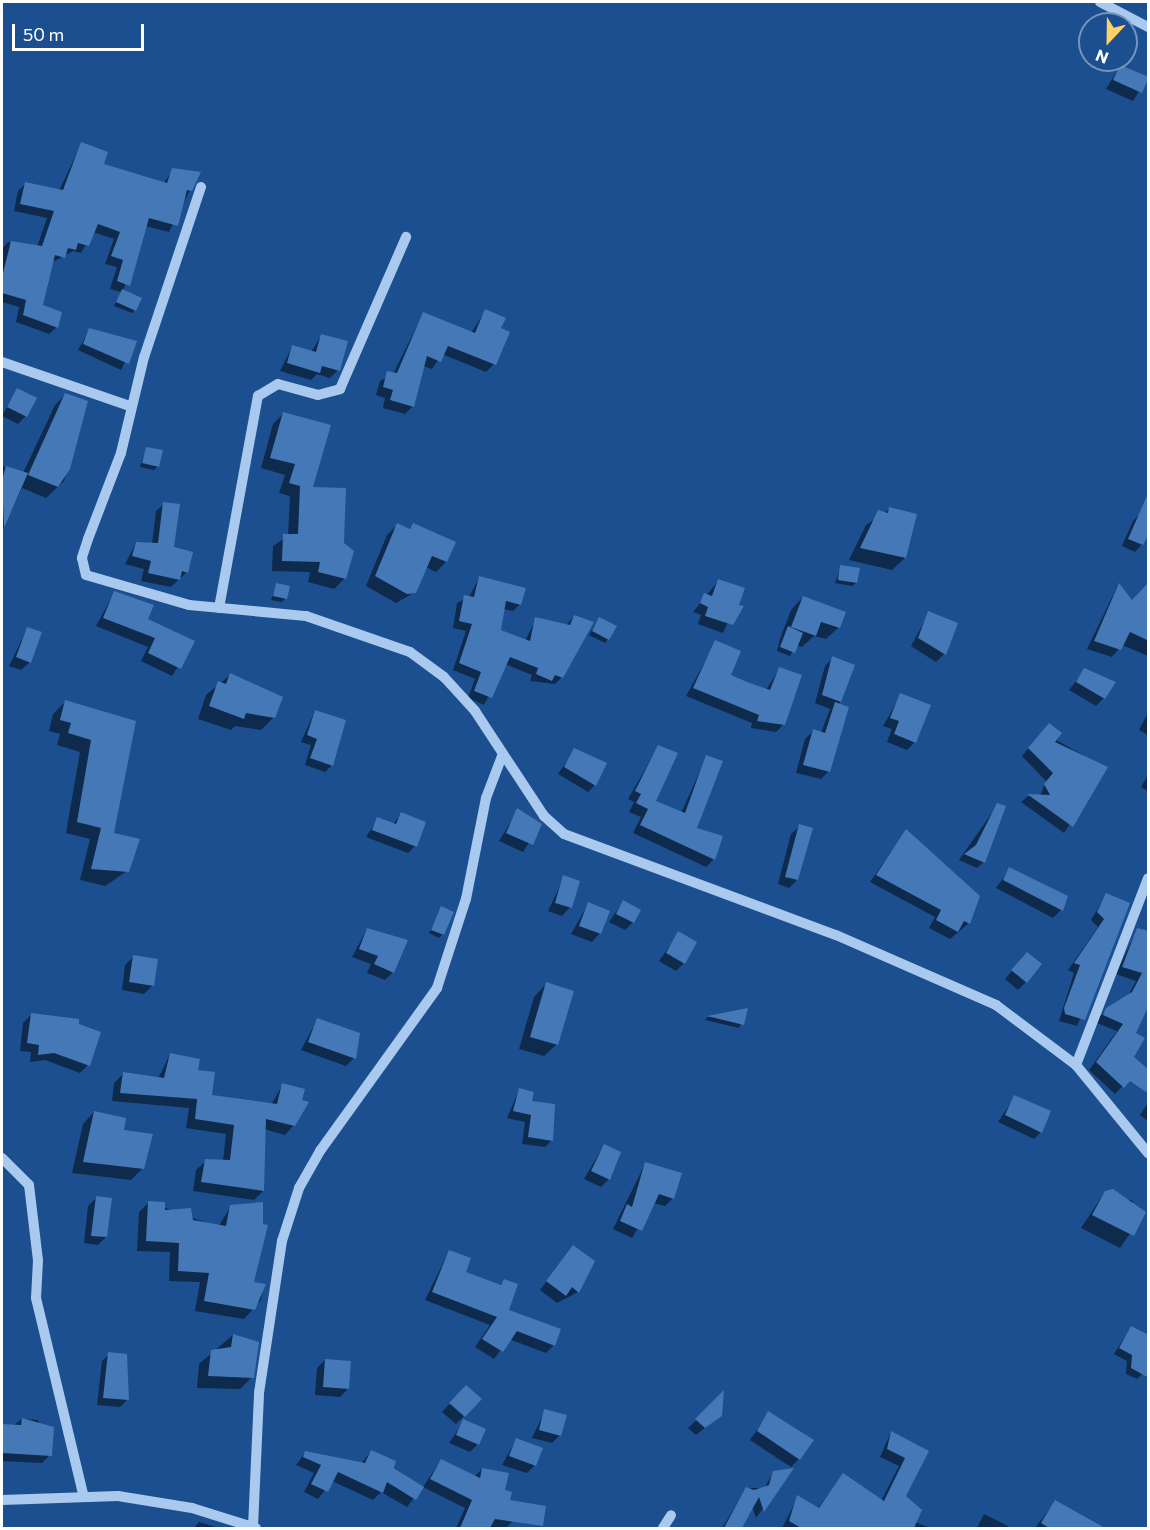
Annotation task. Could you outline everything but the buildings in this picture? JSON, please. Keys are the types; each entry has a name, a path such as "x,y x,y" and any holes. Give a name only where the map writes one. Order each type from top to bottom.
{"street":[{"path":"1100,2 1149,27"},
{"path":"201,187 130,406 131,422 96,514 83,568 103,584 219,608 306,616 410,652 452,685 544,816 564,834 836,935 996,1005 1076,1065 1149,1153"},
{"path":"219,608 258,396 278,384 318,395 340,389 406,237"},
{"path":"2,362 130,406"},
{"path":"2,1500 83,1494 192,1508 254,1528 260,1393 282,1241 299,1188 320,1151 437,988 466,899 486,798 502,756"},
{"path":"1076,1065 1149,878"},
{"path":"2,1158 29,1185 41,1331 83,1494"},
{"path":"663,1528 671,1515"}]}
